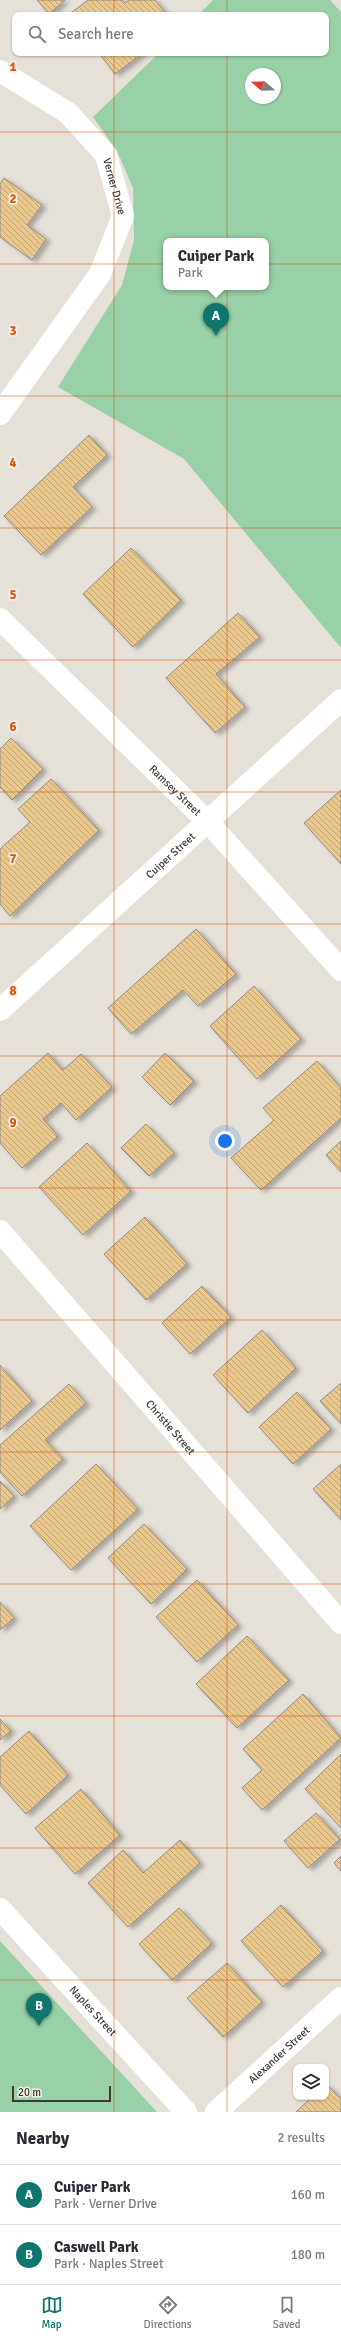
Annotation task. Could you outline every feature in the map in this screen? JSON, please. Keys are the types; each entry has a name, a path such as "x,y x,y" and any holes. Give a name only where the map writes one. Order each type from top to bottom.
{"street":[{"name":"Verner Drive","path":"0,71 68,113 106,154 123,216 100,274 0,414"},
{"name":"Ramsey Street","path":"0,619 207,821 341,970"},
{"name":"Cuiper Street","path":"0,1010 341,700"},
{"name":"Christie Street","path":"0,1231 341,1623"},
{"name":"Naples Street","path":"0,1909 186,2112"},
{"name":"Alexander Street","path":"216,2112 341,1998"}],"green space":[{"path":"213,0 330,0 341,12 341,648 184,459 58,387 122,285 134,240 133,188 117,151 93,117 156,56 329,56 329,12 201,12"},
{"path":"0,1941 157,2112 0,2112"}],"building":[{"path":"37,0 65,0 51,12 47,12"},
{"path":"88,0 122,0 125,3 129,0 155,0 165,12 72,12"},
{"path":"101,56 139,56 115,74"},
{"path":"4,178 42,205 27,225 46,239 32,260 0,237 0,184"},
{"path":"89,435 107,455 73,487 92,507 41,555 4,516"},
{"path":"131,548 181,600 133,647 83,594"},
{"path":"238,613 260,637 216,674 245,707 215,733 166,678"},
{"path":"11,738 43,769 12,800 0,787 0,749"},
{"path":"51,779 99,830 10,916 0,904 0,849 30,822 18,809"},
{"path":"341,790 341,864 304,823"},
{"path":"196,929 236,974 198,1006 183,990 131,1034 108,1008"},
{"path":"254,986 301,1039 257,1079 210,1026"},
{"path":"48,1053 63,1070 81,1054 112,1087 76,1120 61,1103 43,1119 58,1136 22,1168 0,1143 0,1096"},
{"path":"165,1053 194,1081 170,1105 142,1077"},
{"path":"317,1061 341,1088 341,1118 261,1190 231,1158 274,1120 263,1108"},
{"path":"146,1124 174,1153 149,1176 121,1148"},
{"path":"341,1141 341,1172 326,1155"},
{"path":"87,1143 131,1191 83,1235 39,1187"},
{"path":"145,1217 187,1264 146,1300 104,1254"},
{"path":"202,1286 231,1317 190,1354 162,1323"},
{"path":"262,1330 296,1368 248,1413 213,1375"},
{"path":"0,1365 32,1401 0,1430"},
{"path":"341,1383 341,1424 320,1401"},
{"path":"69,1384 86,1403 45,1440 63,1459 22,1496 0,1472 0,1445"},
{"path":"297,1392 331,1429 293,1464 259,1427"},
{"path":"96,1464 138,1509 71,1570 30,1526"},
{"path":"341,1464 341,1520 313,1489"},
{"path":"0,1481 14,1496 0,1509"},
{"path":"144,1524 187,1569 151,1604 108,1558"},
{"path":"197,1580 238,1625 197,1662 156,1617"},
{"path":"0,1602 14,1618 0,1630"},
{"path":"247,1636 289,1680 237,1728 196,1684"},
{"path":"303,1694 341,1738 262,1810 242,1788 262,1770 243,1749"},
{"path":"0,1719 11,1731 0,1740"},
{"path":"29,1731 68,1775 26,1814 0,1785 0,1757"},
{"path":"341,1754 341,1828 305,1789"},
{"path":"81,1789 120,1835 75,1874 35,1828"},
{"path":"316,1813 340,1839 308,1868 284,1841"},
{"path":"180,1840 200,1863 128,1927 88,1883 123,1850 143,1873"},
{"path":"341,1856 341,1871 334,1863"},
{"path":"281,1905 323,1951 283,1987 241,1941"},
{"path":"179,1908 212,1943 172,1980 139,1944"},
{"path":"227,1963 262,2002 223,2037 187,1998"},
{"path":"329,2087 341,2099 341,2112 296,2112 309,2100 329,2100"}],"place":[{"name":"Cuiper Park","path":"216,336"},
{"name":"Caswell Park","path":"39,2026"}]}
